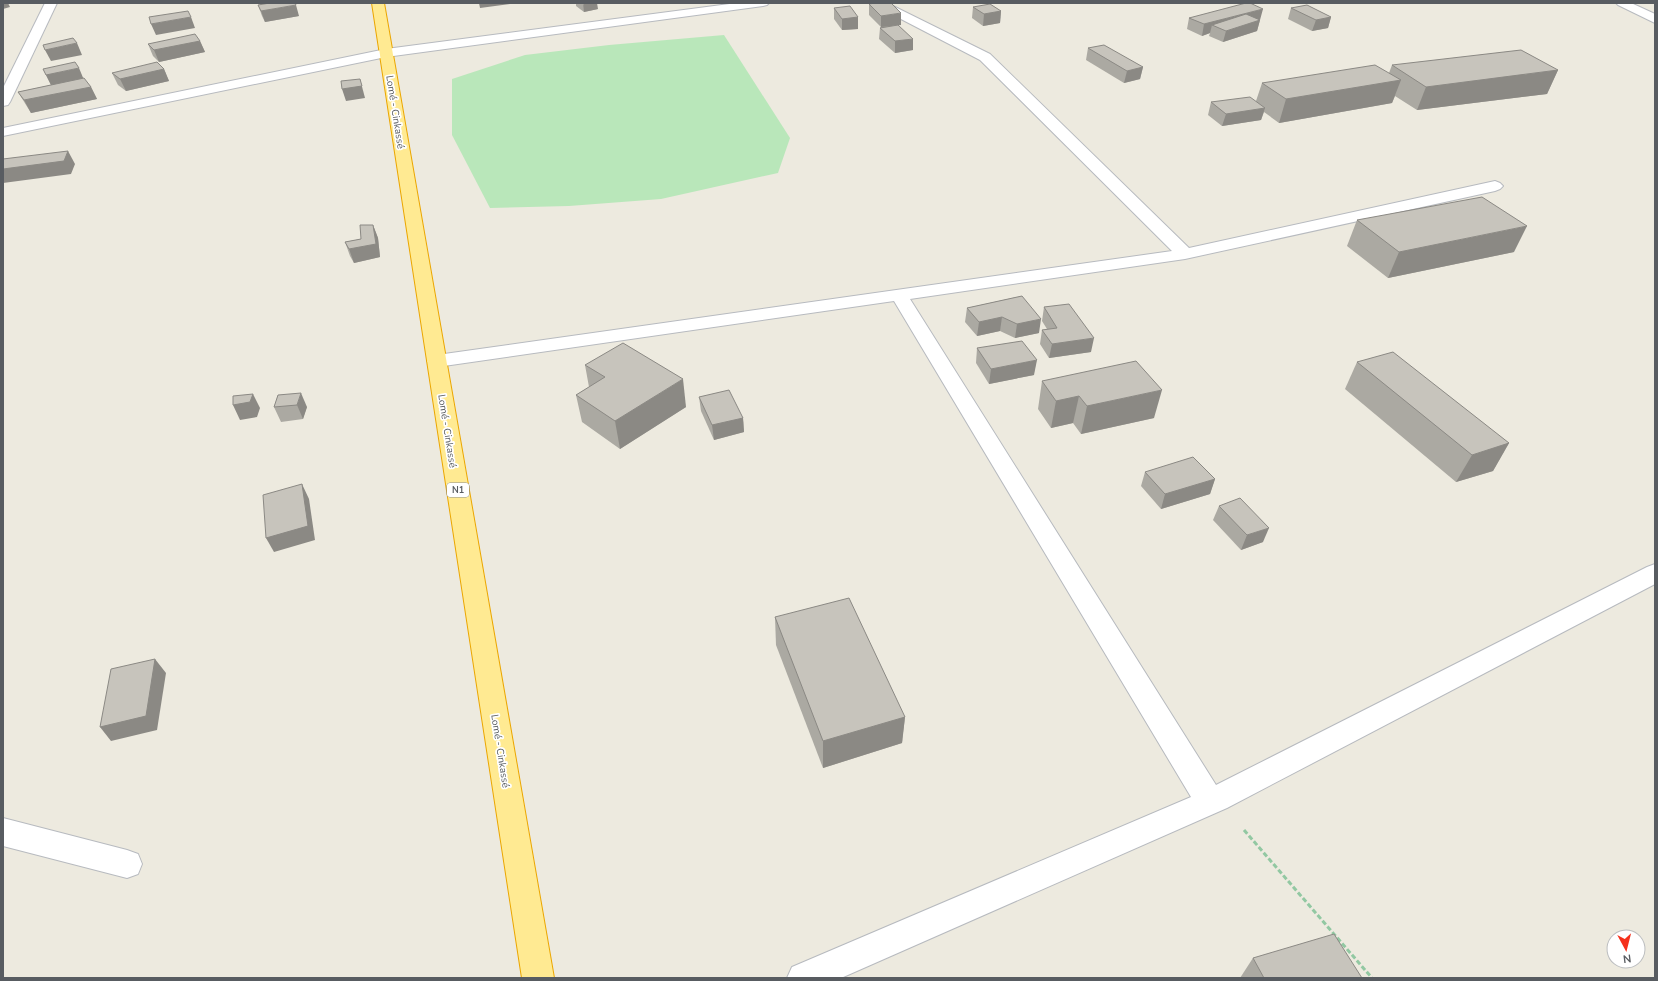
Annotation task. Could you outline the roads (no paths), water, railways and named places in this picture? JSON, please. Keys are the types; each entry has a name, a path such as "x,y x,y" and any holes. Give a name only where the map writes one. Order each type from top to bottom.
{"highway":[{"name":"Lomé - Cinkassé","path":"378,3 538,978"}],"street":[{"path":"3,102 51,3"},
{"path":"3,132 386,54 763,3"},
{"path":"878,3 985,57 1184,254"},
{"path":"1622,3 1655,19"},
{"path":"437,361 1184,254 1495,186"},
{"path":"899,295 1214,801"},
{"path":"803,978 1214,801 1655,573"},
{"path":"3,832 126,864"}]}
